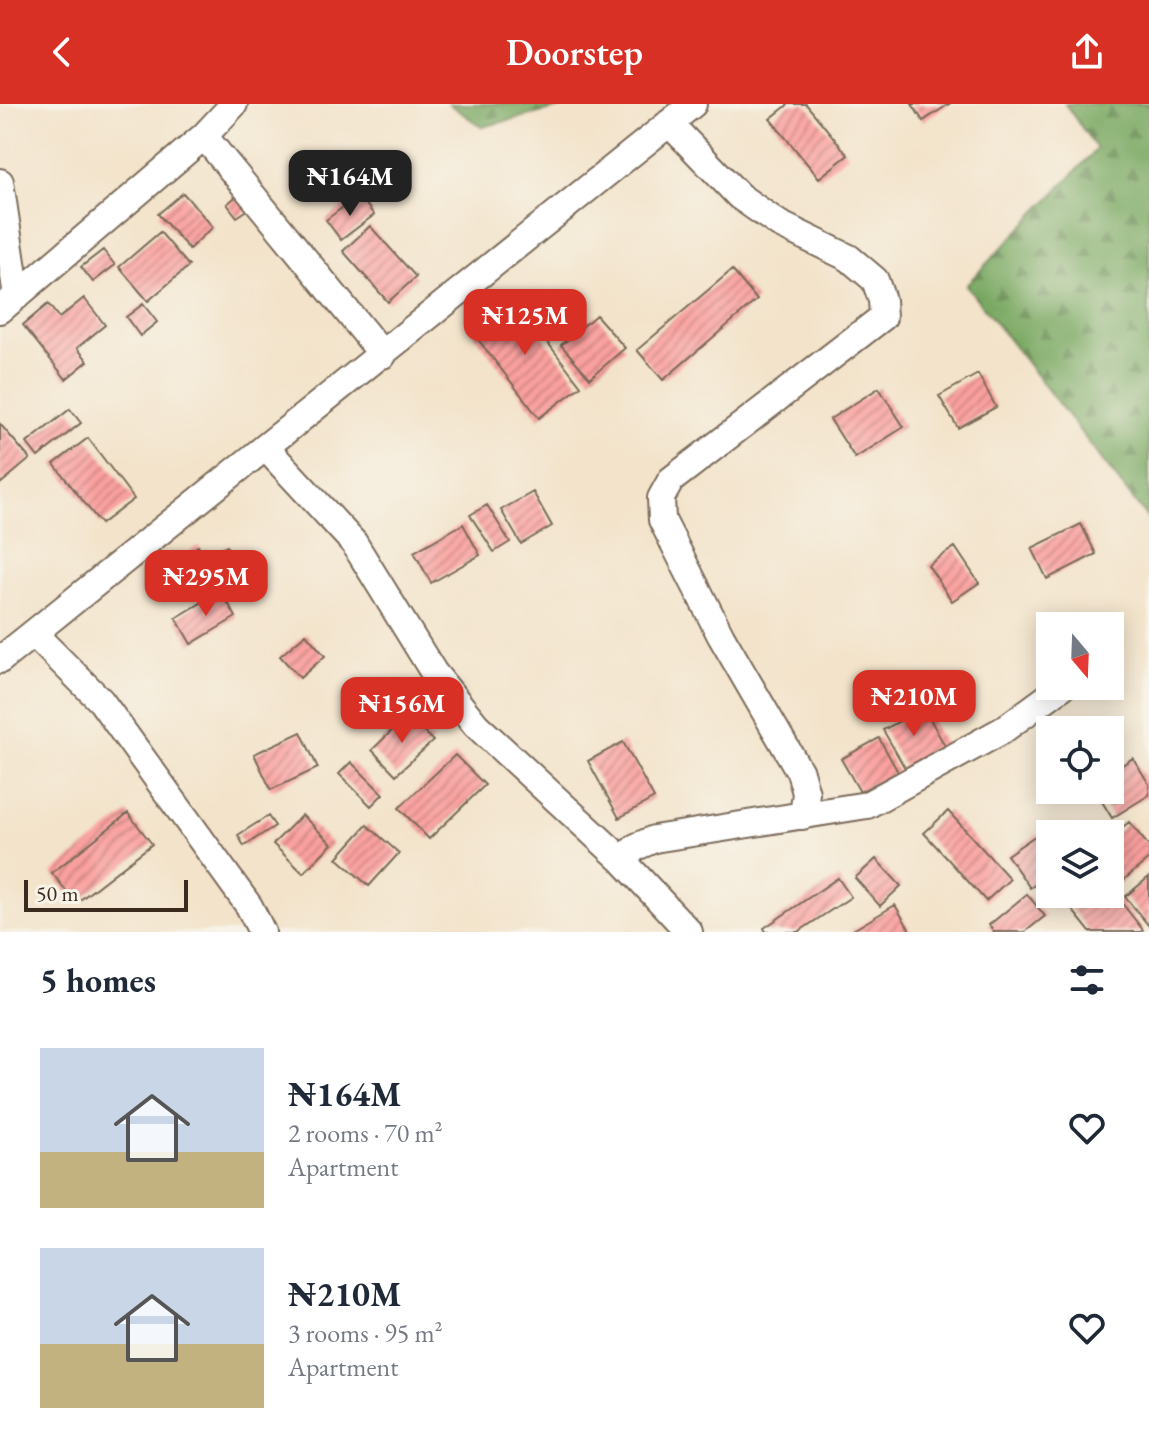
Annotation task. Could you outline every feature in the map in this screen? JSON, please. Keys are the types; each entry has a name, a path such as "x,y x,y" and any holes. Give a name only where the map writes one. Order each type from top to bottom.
{"street":[{"path":"9,303 204,136 234,104"},
{"path":"0,660 267,449 693,104"},
{"path":"669,123 739,196 779,224 849,258 875,280 882,300 883,317 671,480 661,498 662,520 714,623 800,772 806,793 803,816"},
{"path":"204,136 383,355"},
{"path":"0,182 9,303"},
{"path":"267,449 354,543 434,673 476,725 622,860 689,932"},
{"path":"35,635 101,701 249,906 262,932"},
{"path":"622,860 636,847 654,839 867,805 1003,730 1044,700"}],"green space":[{"path":"449,104 576,104 482,127"},
{"path":"1065,104 1149,104 1149,520 966,285 1097,149"}],"building":[{"path":"789,104 806,104 848,155 819,178 770,119"},
{"path":"912,104 949,104 923,121"},
{"path":"183,193 213,227 189,249 158,214"},
{"path":"238,195 249,209 237,217 227,204"},
{"path":"359,195 374,215 341,240 326,220"},
{"path":"370,226 416,277 388,302 343,251"},
{"path":"160,232 189,266 148,301 119,267"},
{"path":"103,250 115,265 93,282 81,267"},
{"path":"732,270 757,300 663,380 637,350"},
{"path":"512,296 581,386 539,418 470,329"},
{"path":"84,298 105,325 77,348 88,361 66,379 23,325 48,304 59,318"},
{"path":"143,304 157,322 140,336 126,317"},
{"path":"596,315 625,348 590,378 561,345"},
{"path":"978,374 996,407 958,428 939,396"},
{"path":"879,388 904,427 855,458 830,419"},
{"path":"70,409 81,423 38,457 27,443"},
{"path":"0,424 30,459 0,484"},
{"path":"88,438 134,499 101,524 54,464"},
{"path":"533,492 552,526 521,544 501,510"},
{"path":"487,505 510,542 494,552 470,515"},
{"path":"463,524 480,555 431,583 414,552"},
{"path":"1081,524 1096,554 1047,579 1032,548"},
{"path":"198,546 211,566 192,579 179,570 189,563 184,556"},
{"path":"227,546 234,560 219,568 212,554"},
{"path":"955,547 979,583 952,601 928,565"},
{"path":"221,591 236,617 191,644 176,618"},
{"path":"306,634 325,656 300,678 280,656"},
{"path":"924,708 945,746 905,768 883,730"},
{"path":"408,715 433,741 396,775 372,750"},
{"path":"301,732 318,768 271,790 254,754"},
{"path":"879,738 898,772 860,792 841,759"},
{"path":"623,742 654,798 619,818 588,761"},
{"path":"455,755 485,785 429,839 399,808"},
{"path":"1133,758 1149,784 1149,795 1112,818 1104,804 1124,804 1124,764"},
{"path":"351,762 383,794 371,806 339,774"},
{"path":"948,811 1010,879 986,901 924,833"},
{"path":"128,813 152,844 76,903 52,873"},
{"path":"302,815 332,844 303,873 273,844"},
{"path":"268,816 275,826 244,846 238,835"},
{"path":"1129,822 1149,846 1149,859 1124,880 1124,826"},
{"path":"367,825 399,853 369,886 337,858"},
{"path":"1036,835 1036,884 1030,888 1007,855"},
{"path":"876,859 901,886 880,906 855,878"},
{"path":"1149,877 1149,926 1125,897"},
{"path":"838,878 851,897 798,932 766,932 764,928"},
{"path":"1027,894 1045,916 1025,932 994,932 989,925"},
{"path":"895,905 911,932 850,932"},
{"path":"1124,906 1143,930 1140,932 1090,932 1071,908"}]}
